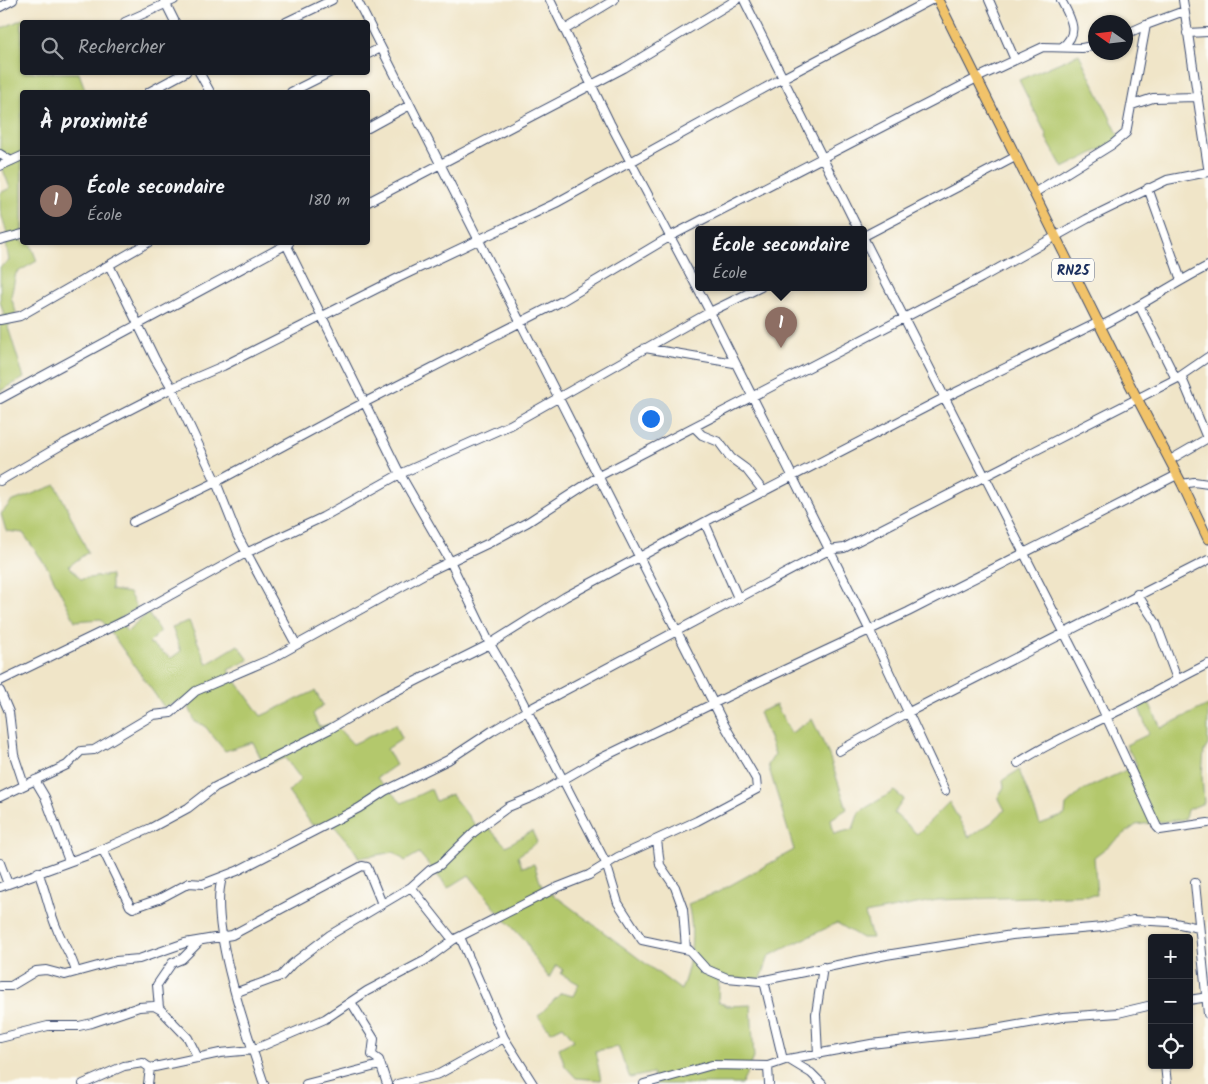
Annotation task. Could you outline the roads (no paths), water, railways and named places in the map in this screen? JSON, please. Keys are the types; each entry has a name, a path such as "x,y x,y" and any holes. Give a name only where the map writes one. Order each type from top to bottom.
{"main road":[{"name":"RN25","path":"938,0 1208,539"}],"street":[{"path":"0,7 13,0"},
{"path":"290,20 332,0"},
{"path":"357,0 367,20"},
{"path":"550,0 695,283"},
{"path":"566,29 614,0"},
{"path":"370,201 441,166 592,85 736,0"},
{"path":"744,0 856,226"},
{"path":"0,481 65,443 172,388 223,366 556,203 783,78 931,0"},
{"path":"989,0 1015,60"},
{"path":"1061,0 1068,14 1073,36 1062,47"},
{"path":"1182,0 1208,167"},
{"path":"129,20 168,1 174,20"},
{"path":"1133,30 1184,11"},
{"path":"1034,192 1113,144 1126,133 1132,105 1134,77 1146,24"},
{"path":"83,1084 129,1065 143,1063 150,1068 198,1058 253,1050 325,1019 351,1002 426,960 457,939 757,789 756,779 729,734 370,26"},
{"path":"1187,33 1208,32"},
{"path":"133,522 216,482 562,301 671,236 977,78 1043,47 1088,47"},
{"path":"370,53 381,48"},
{"path":"153,90 180,75"},
{"path":"201,75 209,90"},
{"path":"295,90 324,75"},
{"path":"1132,105 1153,98 1198,97"},
{"path":"370,127 410,105"},
{"path":"0,154 11,161"},
{"path":"867,235 1017,156"},
{"path":"0,166 20,157"},
{"path":"0,797 67,765 81,751 94,750 153,715 171,714 196,691 249,669 450,561 469,554 528,522 599,476 695,428 1148,188 1178,177 1208,172"},
{"path":"1148,188 1181,280"},
{"path":"1,240 20,235"},
{"path":"867,243 1107,717 1158,830 1208,823"},
{"path":"0,320 20,316 144,245"},
{"path":"0,399 283,245"},
{"path":"288,245 321,318 400,474 450,561 490,644 528,710 606,863 617,900 638,937 646,942 686,949 706,969 727,978 764,980 948,944 1012,935 1103,927 1133,920 1170,922 1199,928"},
{"path":"108,265 137,325 172,388 216,482 246,553 296,644"},
{"path":"0,863 4,885 103,850 151,828 188,808 221,784 330,730 382,698 490,644 552,604 705,522 944,398 1140,307 1181,280 1208,266"},
{"path":"699,291 870,631 945,791"},
{"path":"0,681 120,624 246,553 323,517 400,474 510,425 710,312 753,291"},
{"path":"1140,307 1179,378 1208,438 1170,460"},
{"path":"645,348 734,362"},
{"path":"103,850 119,886 133,908 158,899 189,883 209,882 222,878 359,808 384,791 448,760 492,730 738,598 829,550 844,548 1137,397 1179,378 1208,357"},
{"path":"695,428 702,435 719,442 731,458 746,469 764,492"},
{"path":"237,992 281,976 292,964 330,935 411,887 430,870 440,865 474,832 508,806 535,796 563,779 715,704 870,631 1177,475"},
{"path":"1182,484 1194,482 1208,484"},
{"path":"705,522 738,598"},
{"path":"839,751 909,712 1064,634 1137,594 1208,560"},
{"path":"1137,594 1156,622 1177,678"},
{"path":"1018,763 1057,738 1107,717 1177,678 1208,664"},
{"path":"0,691 9,712 14,755 24,785"},
{"path":"36,780 45,797 69,861"},
{"path":"657,840 660,865 675,887 683,909 686,949"},
{"path":"0,986 11,986 36,971 46,970 65,975 116,961 139,959 176,945 223,938 242,931 362,866 367,867 382,904"},
{"path":"38,872 47,904 61,938 73,957 76,972"},
{"path":"222,878 219,889 218,910 223,938 246,1034 264,1084"},
{"path":"209,882 219,889"},
{"path":"1195,883 1208,1014"},
{"path":"411,887 457,939 504,1038 533,1084"},
{"path":"198,1058 188,1038 159,1008 157,985 172,963 182,959 200,941"},
{"path":"818,1055 816,1014 823,967"},
{"path":"764,980 786,1060 811,1074 822,1084"},
{"path":"1193,999 1207,997"},
{"path":"351,1002 374,1039 372,1055 379,1060 387,1084"},
{"path":"644,1084 712,1065 768,1066 786,1060 871,1044 984,1031 1063,1017 1118,1013 1148,1006"},
{"path":"0,1038 48,1026 79,1026 139,1007 159,1008"},
{"path":"397,1084 448,1070 504,1038"},
{"path":"306,1084 380,1065"},
{"path":"768,1066 769,1084"},
{"path":"148,1084 150,1068"},
{"path":"1165,1069 1167,1084"}],"place":[{"name":"École secondaire","path":"781,348"}]}
